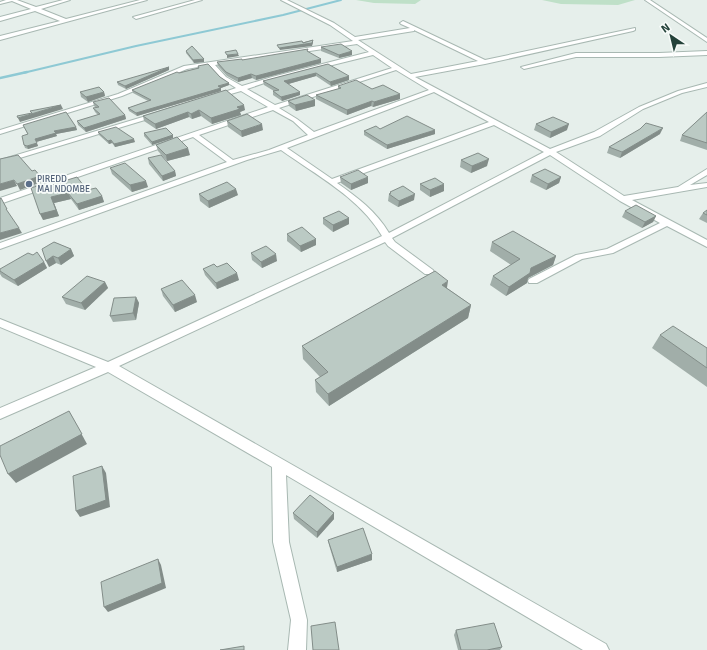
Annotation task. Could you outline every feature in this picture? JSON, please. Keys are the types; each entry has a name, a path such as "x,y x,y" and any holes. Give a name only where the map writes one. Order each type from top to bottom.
{"street":[{"path":"0,3 12,0 66,21"},
{"path":"0,20 68,0"},
{"path":"0,38 145,0"},
{"path":"136,17 200,0"},
{"path":"283,0 294,2 332,24 410,76 493,123 550,152 623,199 707,244"},
{"path":"647,0 707,40"},
{"path":"403,23 485,62"},
{"path":"0,132 120,95 186,67 356,40 414,29"},
{"path":"410,76 485,62 633,29"},
{"path":"206,100 318,66 374,53"},
{"path":"524,67 576,55 659,55 707,53"},
{"path":"211,64 224,78 295,120 313,135"},
{"path":"0,201 397,68"},
{"path":"0,414 386,238 550,152 597,134 641,108 680,92 707,86"},
{"path":"0,246 233,163 271,152 434,90"},
{"path":"0,162 160,114"},
{"path":"331,182 493,123"},
{"path":"194,135 233,163"},
{"path":"281,147 355,199 378,222 390,244 429,272"},
{"path":"679,189 707,171"},
{"path":"623,199 707,185"},
{"path":"533,281 579,257 610,251 668,223"},
{"path":"0,323 119,371 600,650"},
{"path":"280,464 281,542 299,620 297,650"}],"green space":[{"path":"356,0 421,0 415,4 374,3"},
{"path":"542,0 635,0 618,5 561,4"}],"building":[{"path":"313,40 312,43 279,48 277,45 302,41 303,43"},
{"path":"341,44 352,51 339,55 321,47"},
{"path":"192,46 204,59 193,60 186,51"},
{"path":"308,49 307,51 321,59 256,76 251,74 238,78 226,72 217,62 242,60"},
{"path":"236,50 238,54 227,55 225,52"},
{"path":"208,64 220,77 229,83 218,86 221,88 136,113 128,108 151,100 132,90 177,72 179,73 199,68 198,66"},
{"path":"328,64 349,76 330,82 316,73 284,81 300,92 281,97 273,91 279,90 263,81"},
{"path":"169,67 125,86 117,82"},
{"path":"356,80 372,89 383,85 400,94 374,102 372,101 347,110 316,95 341,88 338,86"},
{"path":"99,87 104,92 86,97 80,92"},
{"path":"226,90 244,105 237,107 240,109 211,118 199,110 191,114 188,112 155,124 143,116"},
{"path":"307,95 315,100 295,105 288,101"},
{"path":"109,98 125,115 84,128 77,121 100,114 93,108 99,107 93,102"},
{"path":"61,105 18,118 17,116 32,113 30,111"},
{"path":"66,112 76,127 54,131 56,133 35,139 37,143 27,146 24,145 22,136 28,134 23,125"},
{"path":"707,112 707,143 682,135"},
{"path":"247,114 262,124 241,131 227,121"},
{"path":"407,116 435,130 387,145 364,131 376,126 380,129"},
{"path":"553,117 569,124 551,132 536,124"},
{"path":"646,123 663,128 622,152 609,147 640,129"},
{"path":"116,127 134,139 114,144 111,140 108,141 98,132"},
{"path":"166,128 173,135 152,142 144,133"},
{"path":"177,137 188,148 166,155 156,145"},
{"path":"478,153 489,159 472,166 461,160"},
{"path":"18,155 32,171 35,170 40,176 17,184 14,180 0,184 0,159"},
{"path":"161,155 175,171 162,176 148,158"},
{"path":"125,163 146,181 130,185 110,168"},
{"path":"545,169 561,177 548,184 532,175"},
{"path":"358,170 368,177 351,184 340,177"},
{"path":"77,177 87,190 96,188 102,196 77,204 68,193 51,197 56,210 40,214 31,188 46,183 48,186"},
{"path":"435,178 444,184 430,190 420,184"},
{"path":"227,182 236,189 208,201 199,194"},
{"path":"403,186 415,194 399,201 389,194 391,193 390,192"},
{"path":"1,198 6,209 19,228 0,233 0,199"},
{"path":"636,205 656,216 645,222 625,211"},
{"path":"339,211 349,218 333,225 323,218"},
{"path":"302,227 316,239 300,246 287,234"},
{"path":"513,231 556,256 531,268 530,273 509,287 493,276 520,259 492,242"},
{"path":"54,242 71,249 58,258 53,256 46,261 42,249"},
{"path":"266,246 276,254 261,262 251,253"},
{"path":"37,252 44,262 14,280 0,271 0,269 28,253 33,255"},
{"path":"227,263 237,273 216,283 203,269 214,264 217,267"},
{"path":"435,271 448,281 442,285 471,305 328,394 315,380 328,372 302,346"},
{"path":"87,276 105,282 81,303 62,297"},
{"path":"182,280 195,295 173,305 161,289"},
{"path":"136,297 133,313 110,316 114,298"},
{"path":"673,326 707,348 707,368 660,335"},
{"path":"69,411 82,434 8,474 0,455 0,446"},
{"path":"102,466 106,500 76,511 73,476"},
{"path":"310,495 334,513 317,532 293,513"},
{"path":"363,528 372,554 337,567 328,540"},
{"path":"158,559 162,583 104,607 101,582"},
{"path":"335,622 339,650 313,650 311,626"},
{"path":"494,623 502,647 487,650 461,650 456,630"},
{"path":"244,646 244,650 220,650"}],"waterway":[{"path":"23,73 136,46 283,15 341,0"},
{"path":"0,78 27,72"}],"place":[{"name":"PIREDD MAI NDOMBE","path":"29,184"}]}
